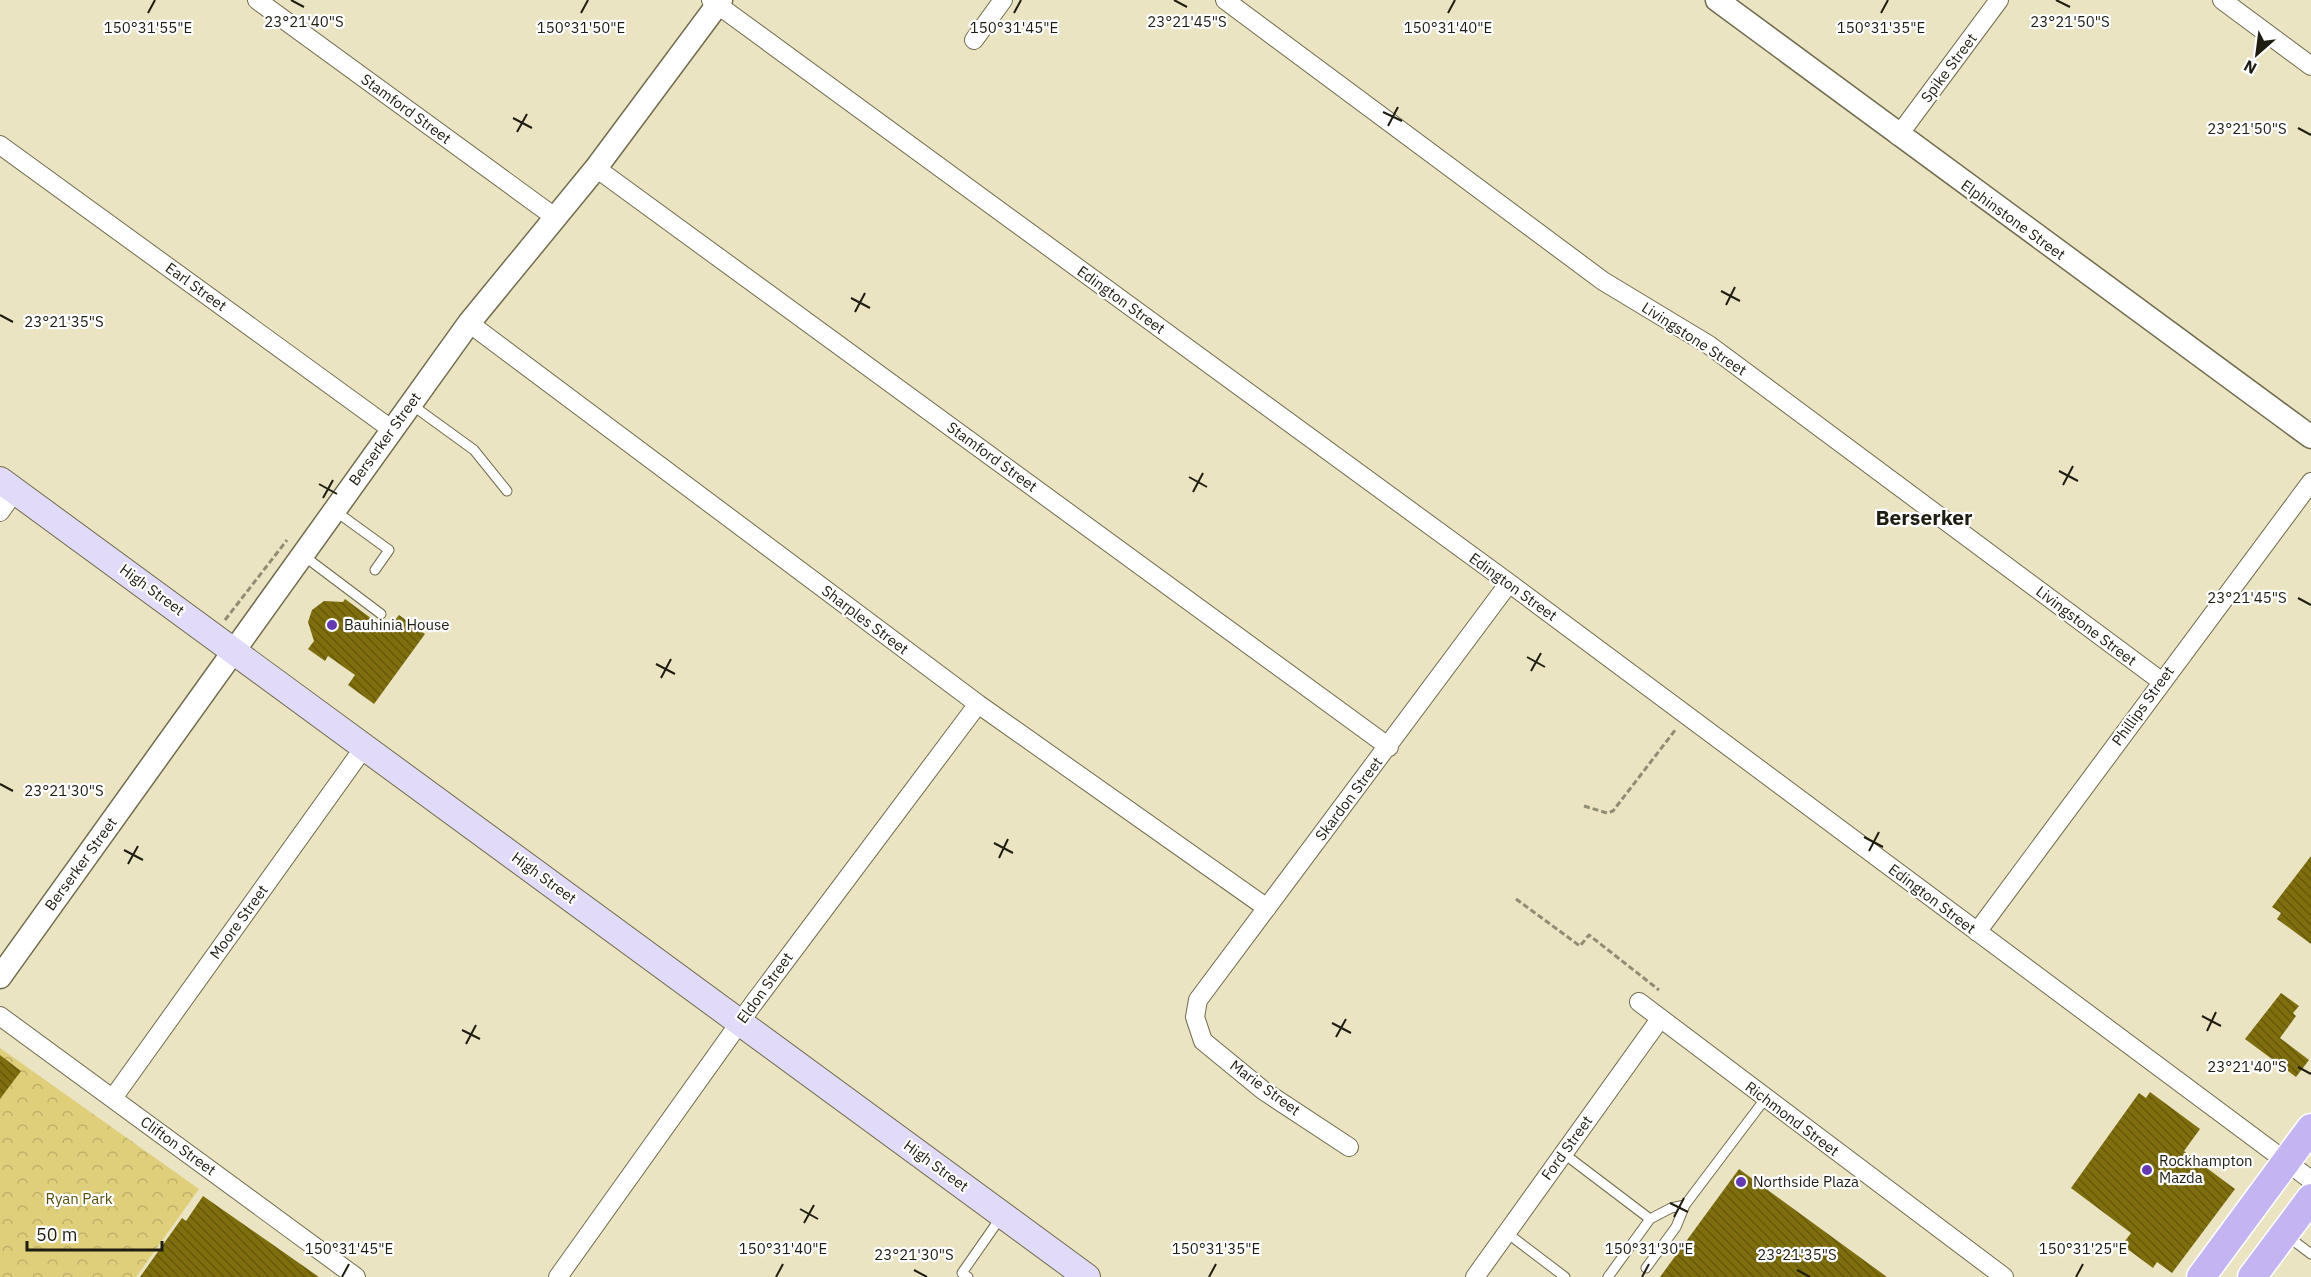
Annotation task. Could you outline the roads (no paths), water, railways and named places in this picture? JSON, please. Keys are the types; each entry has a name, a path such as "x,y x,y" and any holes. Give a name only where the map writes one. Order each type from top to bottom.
{"main road":[{"name":"High Street","path":"8,485 1087,1277"},
{"path":"2201,1277 2311,1128"},
{"path":"2252,1277 2311,1198"}],"street":[{"name":"Stamford Street","path":"256,0 556,218"},
{"path":"974,40 1003,0"},
{"name":"Livingstone Street","path":"1225,0 1603,281 1709,345 2161,681"},
{"name":"Elphinstone Street","path":"1717,0 1898,136 2311,437"},
{"name":"Spike Street","path":"1898,136 2000,0"},
{"path":"2222,0 2311,66"},
{"name":"Berserker Street","path":"0,977 391,429 470,323 596,168 716,2"},
{"name":"Edington Street","path":"716,2 1509,583 2311,1180"},
{"name":"Earl Street","path":"0,145 391,429"},
{"name":"Stamford Street","path":"596,168 1389,747"},
{"name":"Sharples Street","path":"470,323 978,704 1267,908"},
{"name":"Phillips Street","path":"1977,932 2161,681 2311,482"},
{"path":"0,512 8,485"},
{"name":"Skardon Street","path":"1195,1017 1198,1000 1389,747 1509,583"},
{"name":"Eldon Street","path":"558,1277 740,1022 978,704"},
{"name":"Moore Street","path":"113,1098 365,746"},
{"name":"Richmond Street","path":"1639,1002 1994,1274"},
{"name":"Clifton Street","path":"0,1016 356,1277"},
{"name":"Marie Street","path":"1195,1017 1203,1041 1264,1091 1349,1147"},
{"name":"Ford Street","path":"1475,1277 1660,1019"}],"lane":[{"path":"410,404 474,450 507,491"},
{"path":"334,510 389,550 375,570"},
{"path":"302,555 381,614"},
{"path":"1646,1268 1676,1227 1685,1204 1766,1099"},
{"path":"1563,1153 1650,1219"},
{"path":"1608,1277 1650,1219 1671,1208 1685,1204"},
{"path":"968,1277 962,1273 1003,1215"},
{"path":"1507,1233 1565,1277"},
{"path":"2284,1234 2311,1254"}],"place":[{"name":"Bauhinia House","path":"332,625"},
{"name":"Rockhampton Mazda","path":"2147,1170"},
{"name":"Northside Plaza","path":"1741,1182"}],"district":[{"name":"Berserker","path":"1924,518"}],"park label":[{"name":"Ryan Park","path":"79,1199"}]}
